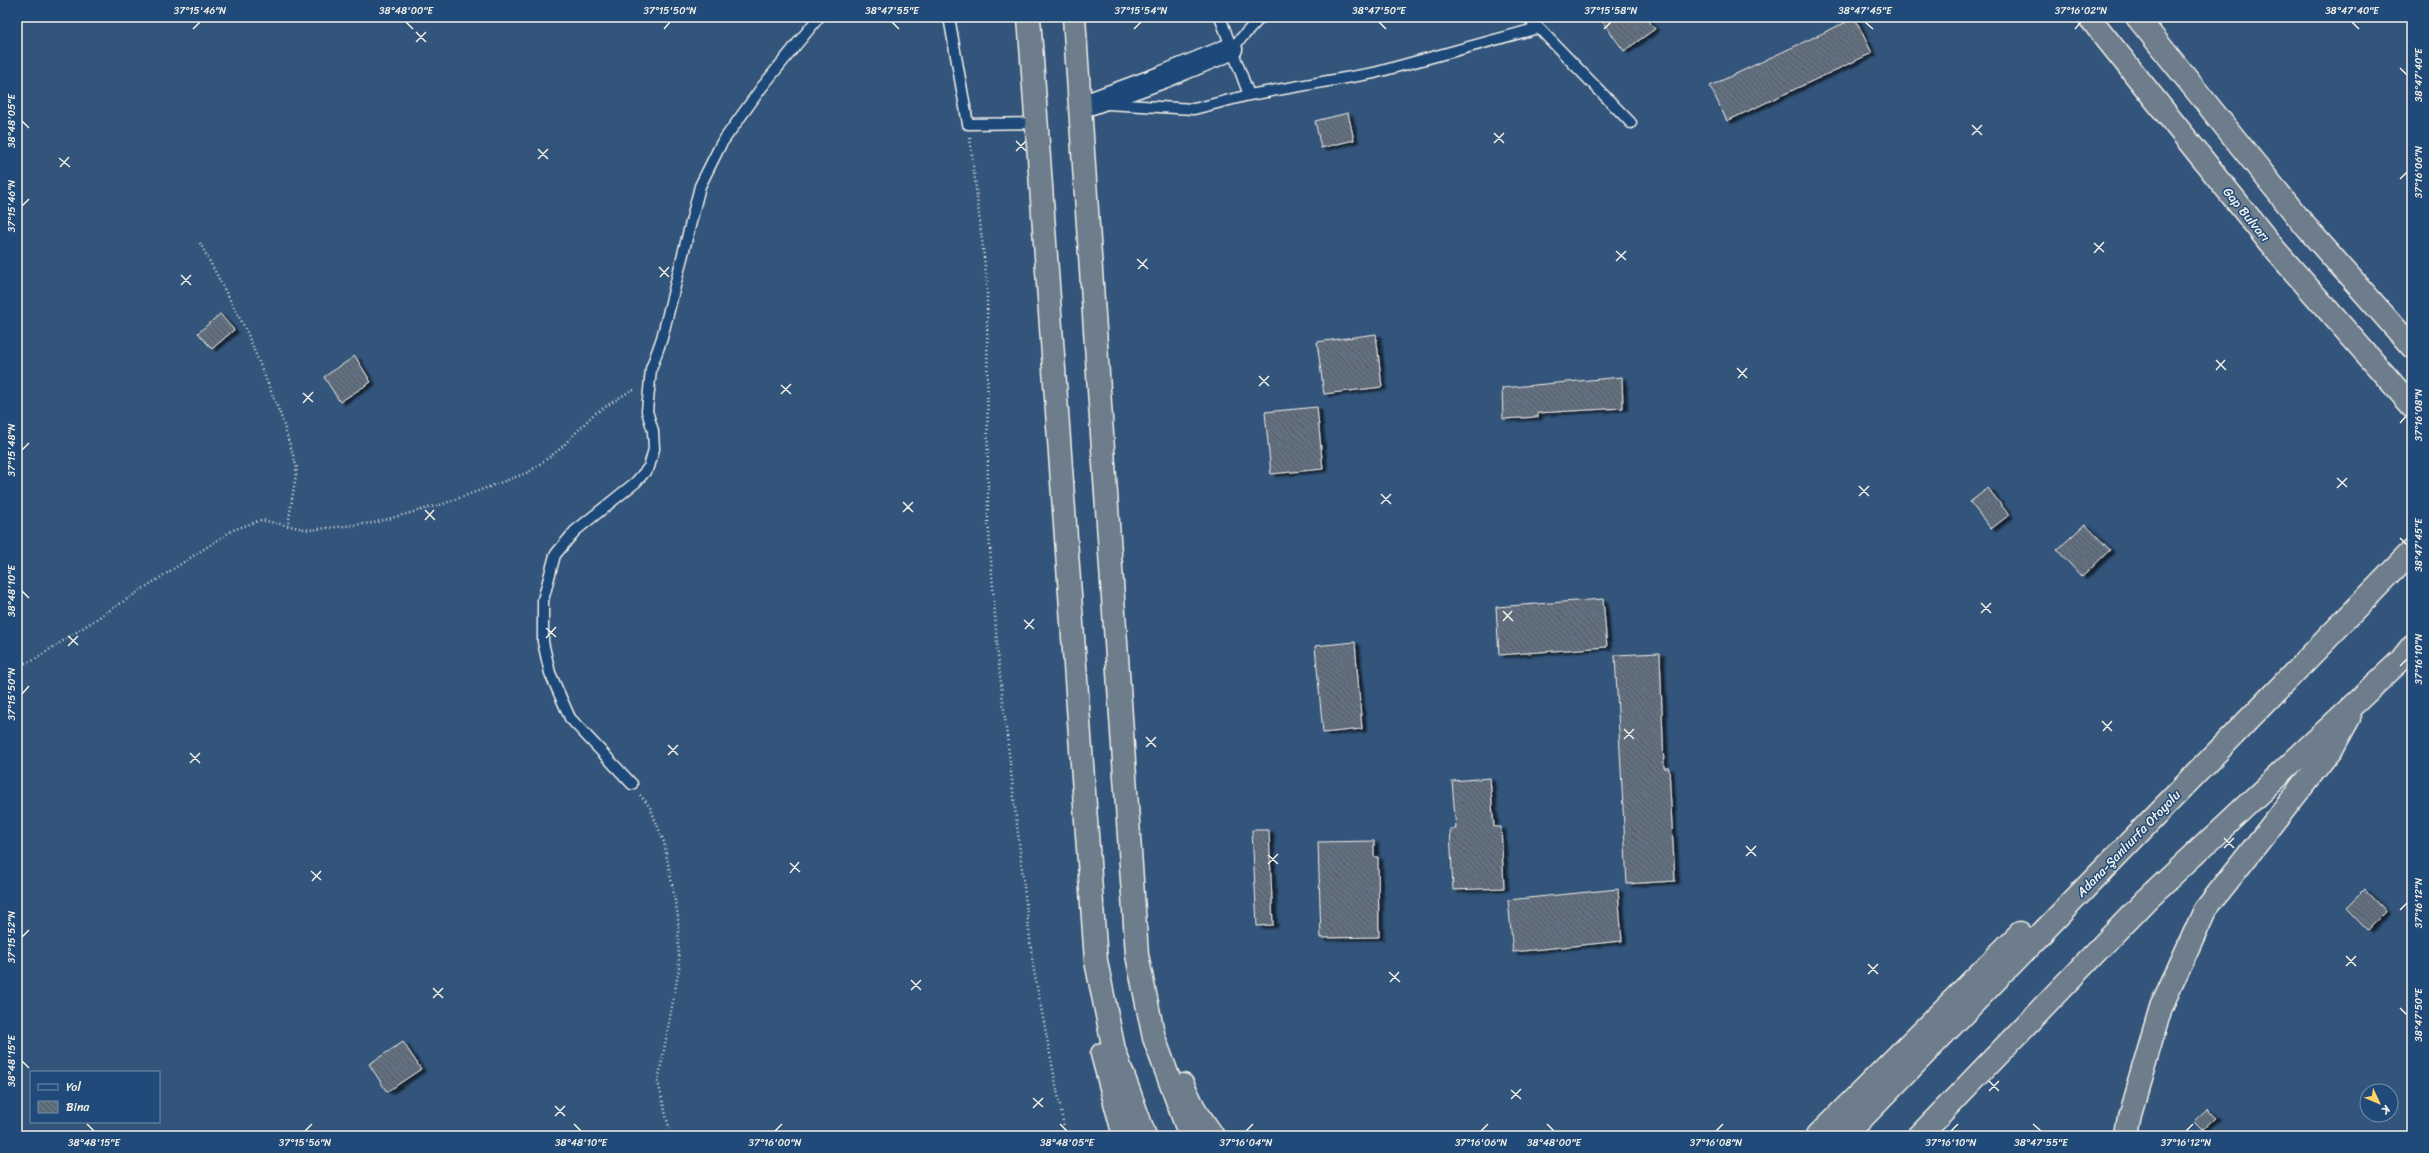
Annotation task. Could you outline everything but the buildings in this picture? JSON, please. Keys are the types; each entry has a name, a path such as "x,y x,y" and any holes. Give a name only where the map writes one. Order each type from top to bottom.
{"highway":[{"path":"1029,17 1096,961 1114,1050 1145,1136"},
{"path":"1074,17 1086,103 1127,811 1137,955 1154,1038 1190,1136"},
{"name":"Gap Bulvarı","path":"2089,17 2277,252 2412,406"},
{"path":"2137,17 2306,227 2412,347"},
{"name":"Adana-Şanlıurfa Otoyolu","path":"1845,1136 2248,719 2406,559"},
{"path":"1919,1136 2147,900 2406,653"},
{"path":"2126,1136 2129,1117 2161,1007 2205,910 2333,747 2362,696"},
{"path":"1817,1136 2100,852 2248,719"},
{"path":"1127,811 1145,957 1160,1021 1174,1068 1194,1108 1213,1136"},
{"path":"1085,814 1090,962 1102,1055 1124,1136"}],"street":[{"path":"1086,103 1163,78 1231,49"}],"lane":[{"path":"632,784 570,718 550,673 543,642 543,600 555,555 575,532 636,482 650,467 654,449 653,432 647,411 650,369 662,338 700,186 721,144 762,87 819,17"},
{"path":"950,17 968,124 1037,123"},
{"path":"1220,17 1249,95"},
{"path":"1231,49 1261,17"},
{"path":"1528,17 1631,123"},
{"path":"1086,103 1194,109 1249,95 1374,73 1538,28"}],"path":[{"path":"968,124 987,283 988,519 998,657 1033,966 1064,1126"},
{"path":"200,243 246,330 282,416 296,468 288,525"},
{"path":"17,665 32,660 233,530 261,520 309,530 373,523 443,504 529,472 560,449 594,414 630,391 648,389"},
{"path":"632,784 650,807 664,842 678,916 679,968 658,1082 671,1136"}]}
